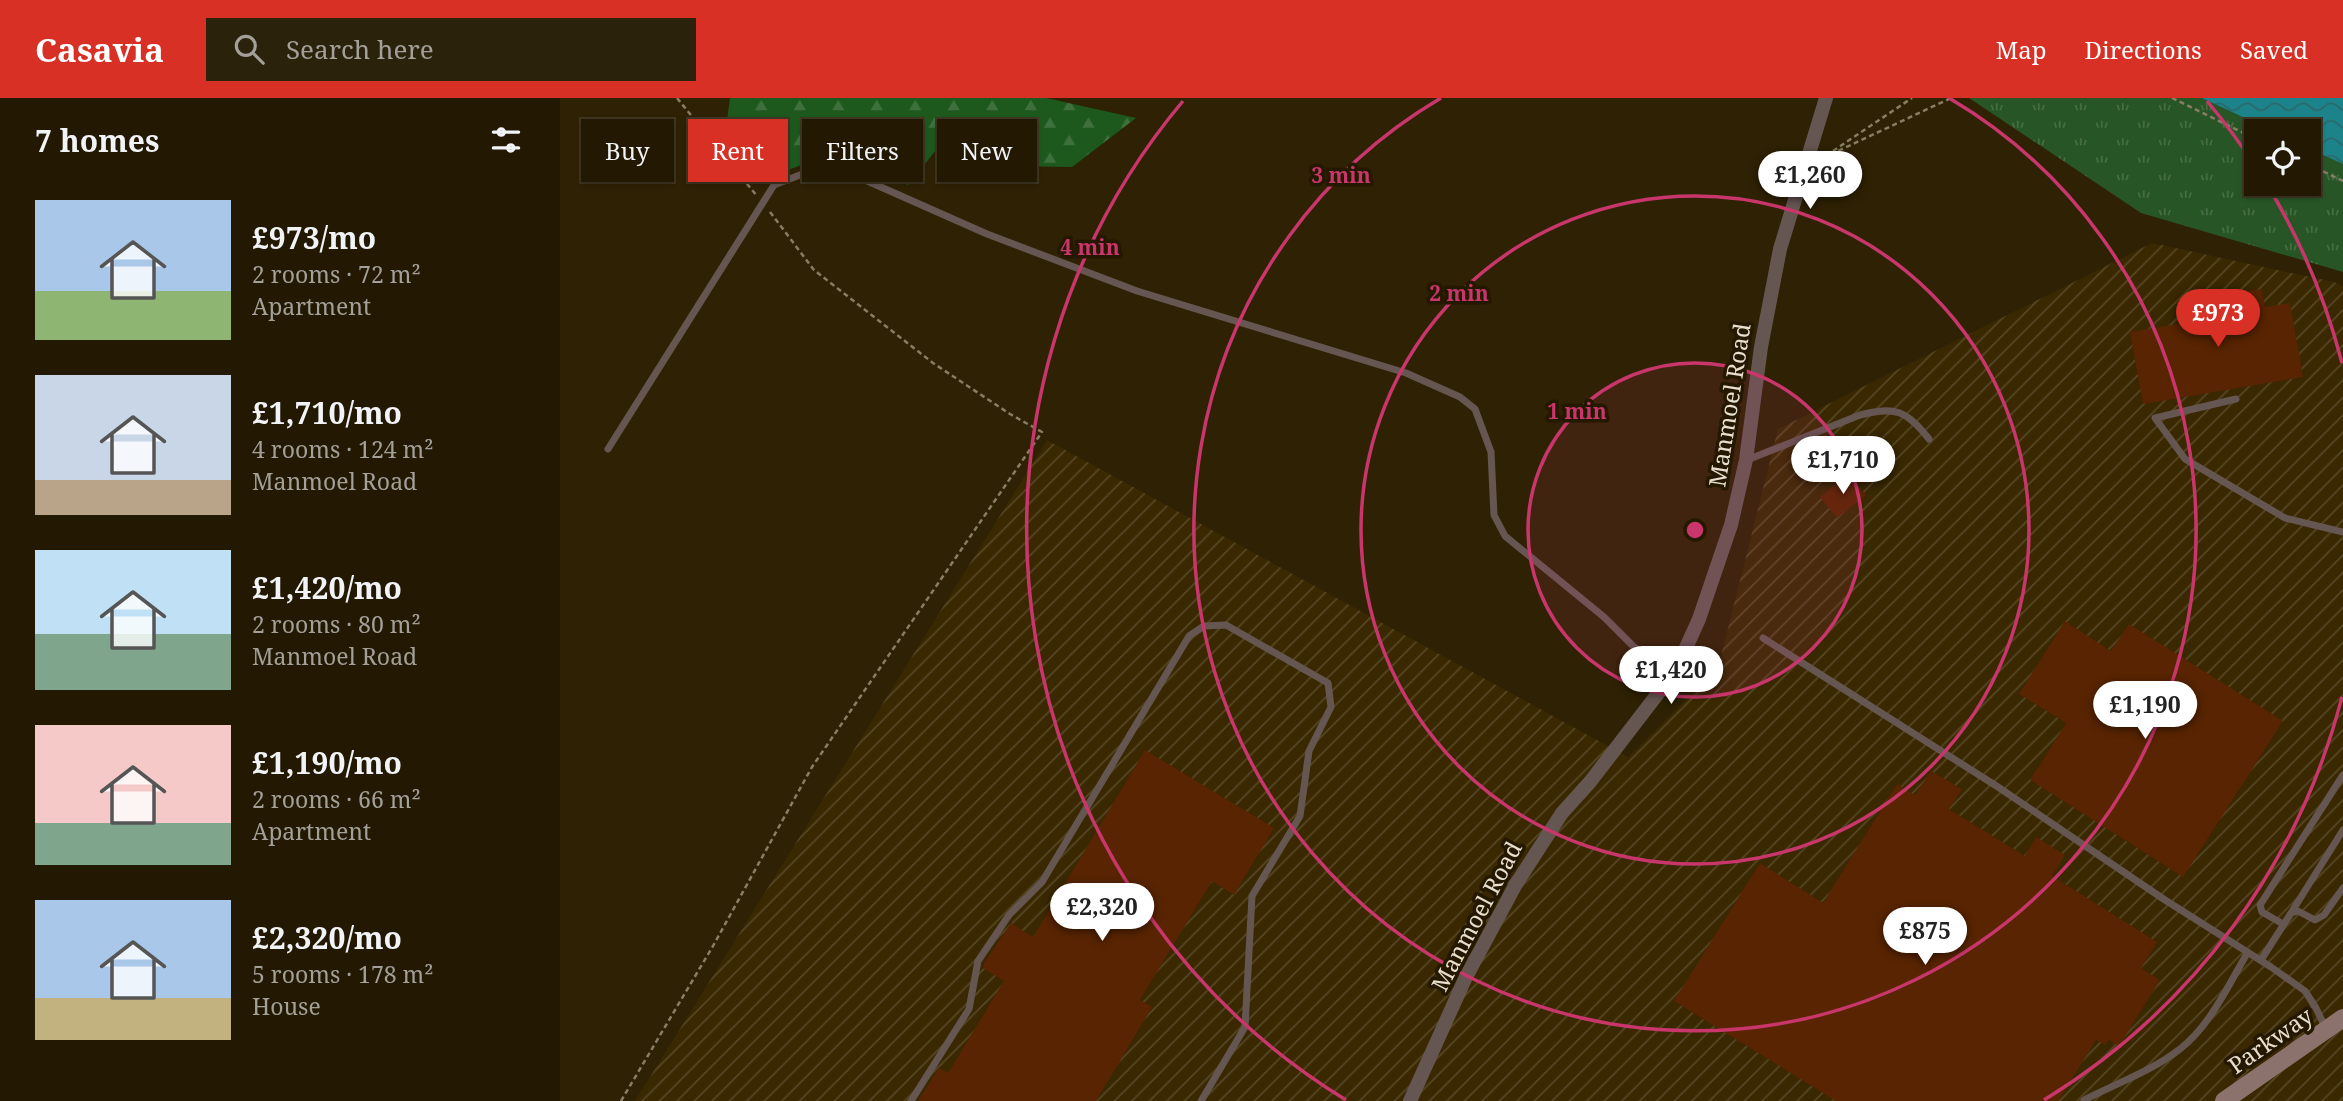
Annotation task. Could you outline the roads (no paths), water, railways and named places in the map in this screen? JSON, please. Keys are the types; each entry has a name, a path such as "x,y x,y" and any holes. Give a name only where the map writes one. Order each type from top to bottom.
{"street":[{"name":"Manmoel Road","path":"1410,1101 1465,979 1516,884 1562,813 1590,782 1672,675 1699,619 1731,525 1746,460 1760,347 1777,262 1826,98"},
{"name":"Parkway","path":"2224,1101 2343,1018"}],"lane":[{"path":"608,449 774,185 818,168 865,180 987,234 1137,291 1406,373 1460,397 1475,409 1492,452 1494,515 1505,536 1604,617 1633,646 1672,675"},
{"path":"2236,400 2155,418 2185,459 2285,518 2343,532"},
{"path":"1746,460 1860,415 1888,409 1903,413 1915,421 1929,439"},
{"path":"911,1101 969,1009 978,961 1009,915 1042,882 1189,636 1204,626 1226,625 1328,683 1331,707 1309,751 1300,816 1252,896 1245,1027 1200,1101"},
{"path":"1763,638 1998,787 2165,900 2261,960 2305,992 2326,1030"},
{"path":"2283,924 2262,912 2260,905 2343,775"},
{"path":"2261,960 2343,830"},
{"path":"2291,913 2298,911 2315,920 2324,915 2343,888"},
{"path":"2084,1100 2179,1049 2200,1029 2248,952"}],"water":[{"path":"2202,98 2343,98 2343,164 2321,154 2321,119 2247,119"}]}
